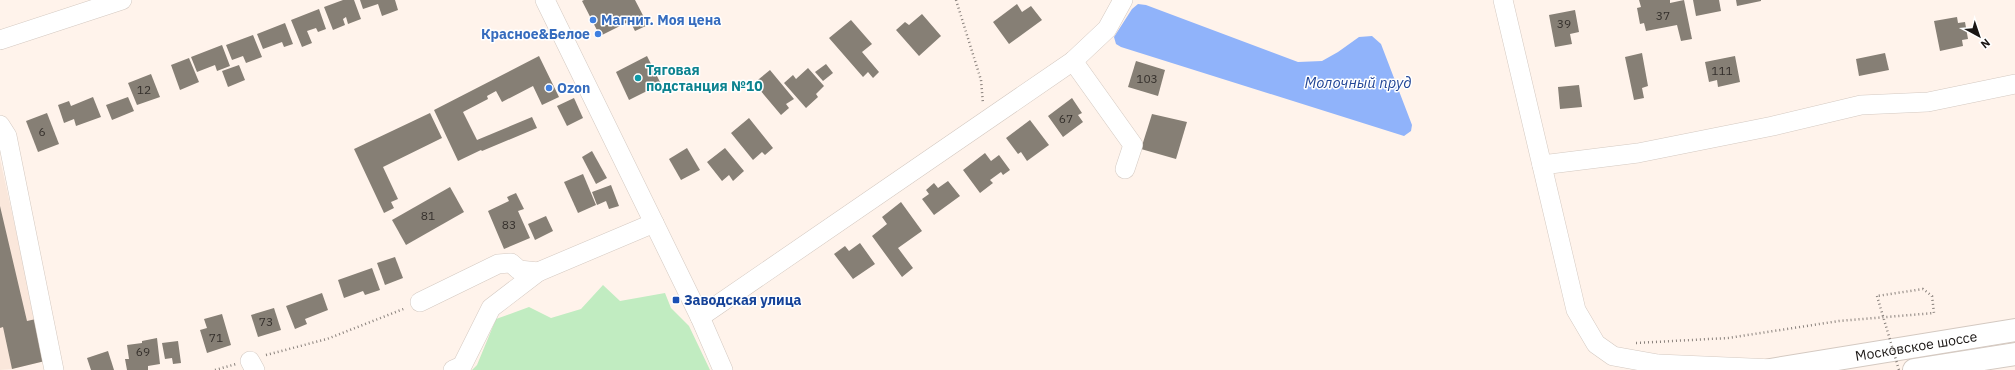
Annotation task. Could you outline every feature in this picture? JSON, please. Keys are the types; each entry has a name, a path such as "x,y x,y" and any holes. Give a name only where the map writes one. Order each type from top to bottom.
{"highway":[{"name":"Московское шоссе","path":"1772,370 2015,330"},
{"name":"Московское шоссе","path":"1914,370 2015,354"}],"street":[{"path":"545,0 700,317 723,370"},
{"path":"1106,29 1123,0"},
{"path":"700,317 1073,61 1106,29 1131,0"},
{"path":"1503,0 1576,310 1596,344 1613,356 1658,364 1772,370"},
{"path":"0,40 114,1"},
{"path":"1073,61 1134,145 1125,169"},
{"path":"1542,165 1638,153 1773,126 1861,105 1928,102 2015,84"},
{"path":"0,125 7,136 54,370"},
{"path":"453,370 462,366 491,308 538,272 654,223"},
{"path":"420,302 498,264 511,263 519,270 538,272"}],"path":[{"path":"956,0 981,80 985,122"},
{"path":"1635,343 1728,338 1838,320 1934,313 1932,296 1922,289 1877,296 1899,370"},
{"path":"215,370 252,365 328,339 420,302"}],"shaded area":[{"path":"0,159 45,361 12,369 0,370"}],"green space":[{"path":"603,285 620,301 665,293 671,308 689,326 710,370 472,370 477,365 496,319 529,307 551,318 581,309"}],"water":[{"name":"Молочный пруд","path":"1138,4 1146,5 1298,62 1322,61 1359,37 1372,36 1381,44 1412,125 1411,131 1404,136 1121,47 1116,44 1114,37 1132,9"}],"building":[{"path":"343,0 354,0 361,19 348,24 346,17 343,19 345,25 333,30 324,7"},
{"path":"360,0 395,0 398,10 382,16 378,4 363,9"},
{"path":"635,0 648,25 635,31 630,21 600,36 582,1"},
{"path":"1639,0 1670,0 1670,3 1684,0 1692,39 1681,41 1677,25 1646,31 1644,23 1640,24 1637,8 1641,7"},
{"path":"1693,0 1719,0 1721,11 1696,16"},
{"path":"1736,0 1761,0 1761,1 1737,6"},
{"path":"1017,4 1022,12 1031,6 1042,20 1009,44 993,22"},
{"path":"319,9 326,29 318,32 316,28 307,31 312,43 302,47 291,20"},
{"path":"1575,10 1579,32 1570,34 1572,44 1555,47 1549,15"},
{"path":"922,14 941,36 919,56 896,30 905,22 909,25"},
{"path":"1957,17 1958,23 1965,22 1968,39 1962,40 1963,46 1940,51 1934,21"},
{"path":"851,20 872,44 862,52 879,72 873,78 868,72 863,77 829,38"},
{"path":"285,23 293,44 284,47 282,42 263,49 257,34"},
{"path":"253,35 262,57 246,63 243,56 232,60 226,45"},
{"path":"222,45 230,66 217,71 215,65 197,72 191,57"},
{"path":"1642,53 1648,86 1642,88 1644,98 1634,100 1625,57"},
{"path":"1885,53 1889,70 1859,76 1856,59"},
{"path":"539,56 559,97 542,105 533,86 502,102 496,91 487,96 488,99 463,112 477,140 532,117 537,128 482,151 481,150 458,161 434,110"},
{"name":"Тяговая подстанция №10","path":"647,56 661,84 629,100 616,72"},
{"path":"1735,56 1740,82 1718,87 1717,80 1709,82 1705,62"},
{"path":"189,58 199,82 180,90 171,65"},
{"path":"1136,61 1165,70 1158,96 1128,87"},
{"path":"826,64 833,73 823,81 815,72"},
{"path":"239,65 245,80 228,87 222,71"},
{"path":"808,68 824,86 816,94 818,97 806,108 784,83 793,75 796,79"},
{"path":"770,70 794,99 786,104 789,108 781,115 754,83"},
{"path":"151,74 160,97 137,105 128,83"},
{"path":"1579,85 1582,107 1560,109 1558,87"},
{"path":"93,97 101,117 76,126 74,119 64,123 58,105 69,101 71,106"},
{"path":"128,97 134,111 112,120 106,105"},
{"path":"574,98 583,118 567,126 557,106"},
{"path":"1072,98 1082,113 1078,115 1083,122 1063,137 1048,116"},
{"path":"47,113 59,144 38,152 26,121"},
{"path":"430,113 442,138 383,167 398,199 391,202 394,208 384,213 354,149"},
{"path":"1152,114 1187,122 1176,159 1141,149"},
{"path":"749,118 773,148 765,155 762,152 753,160 731,133"},
{"path":"1030,120 1049,145 1027,161 1021,152 1018,154 1006,138"},
{"path":"687,148 700,170 681,180 669,159"},
{"path":"725,148 744,171 733,181 729,175 722,181 707,162"},
{"path":"592,151 607,178 596,184 582,157"},
{"path":"985,153 991,161 999,155 1010,170 1003,175 1001,172 990,180 993,183 980,193 963,170"},
{"path":"583,174 596,205 578,213 564,182"},
{"path":"948,181 960,196 934,215 922,199 929,194 926,190 934,183 938,188"},
{"path":"611,185 619,206 609,209 606,201 597,205 592,192"},
{"path":"450,187 464,212 406,245 392,220"},
{"path":"516,193 524,209 518,211 530,238 504,249 488,211 509,201 507,197"},
{"path":"901,202 922,231 898,248 913,268 902,277 872,236 887,224 882,217"},
{"path":"0,206 27,321 36,319 45,361 12,369 3,327 0,328"},
{"path":"546,216 553,231 535,240 528,224"},
{"path":"860,243 875,264 853,279 834,254 845,246 849,251"},
{"path":"395,257 403,278 385,285 377,263"},
{"path":"372,268 380,290 365,295 363,291 344,298 338,280"},
{"path":"322,293 328,310 305,319 307,324 295,329 286,306"},
{"path":"274,308 281,330 258,337 251,315"},
{"path":"222,314 231,345 207,353 200,330 207,328 204,319"},
{"path":"157,338 160,364 148,366 148,370 127,370 125,359 129,359 127,345 142,343 142,341"},
{"path":"178,341 181,363 173,364 172,358 165,359 162,343"},
{"path":"108,351 114,370 91,370 87,358"}],"place":[{"name":"Магнит. Моя цена","path":"593,20"},
{"name":"Красное&Белое","path":"598,34"},
{"name":"Тяговая подстанция №10","path":"638,78"},
{"name":"Ozon","path":"549,88"},
{"name":"Заводская улица","path":"676,300"}]}
